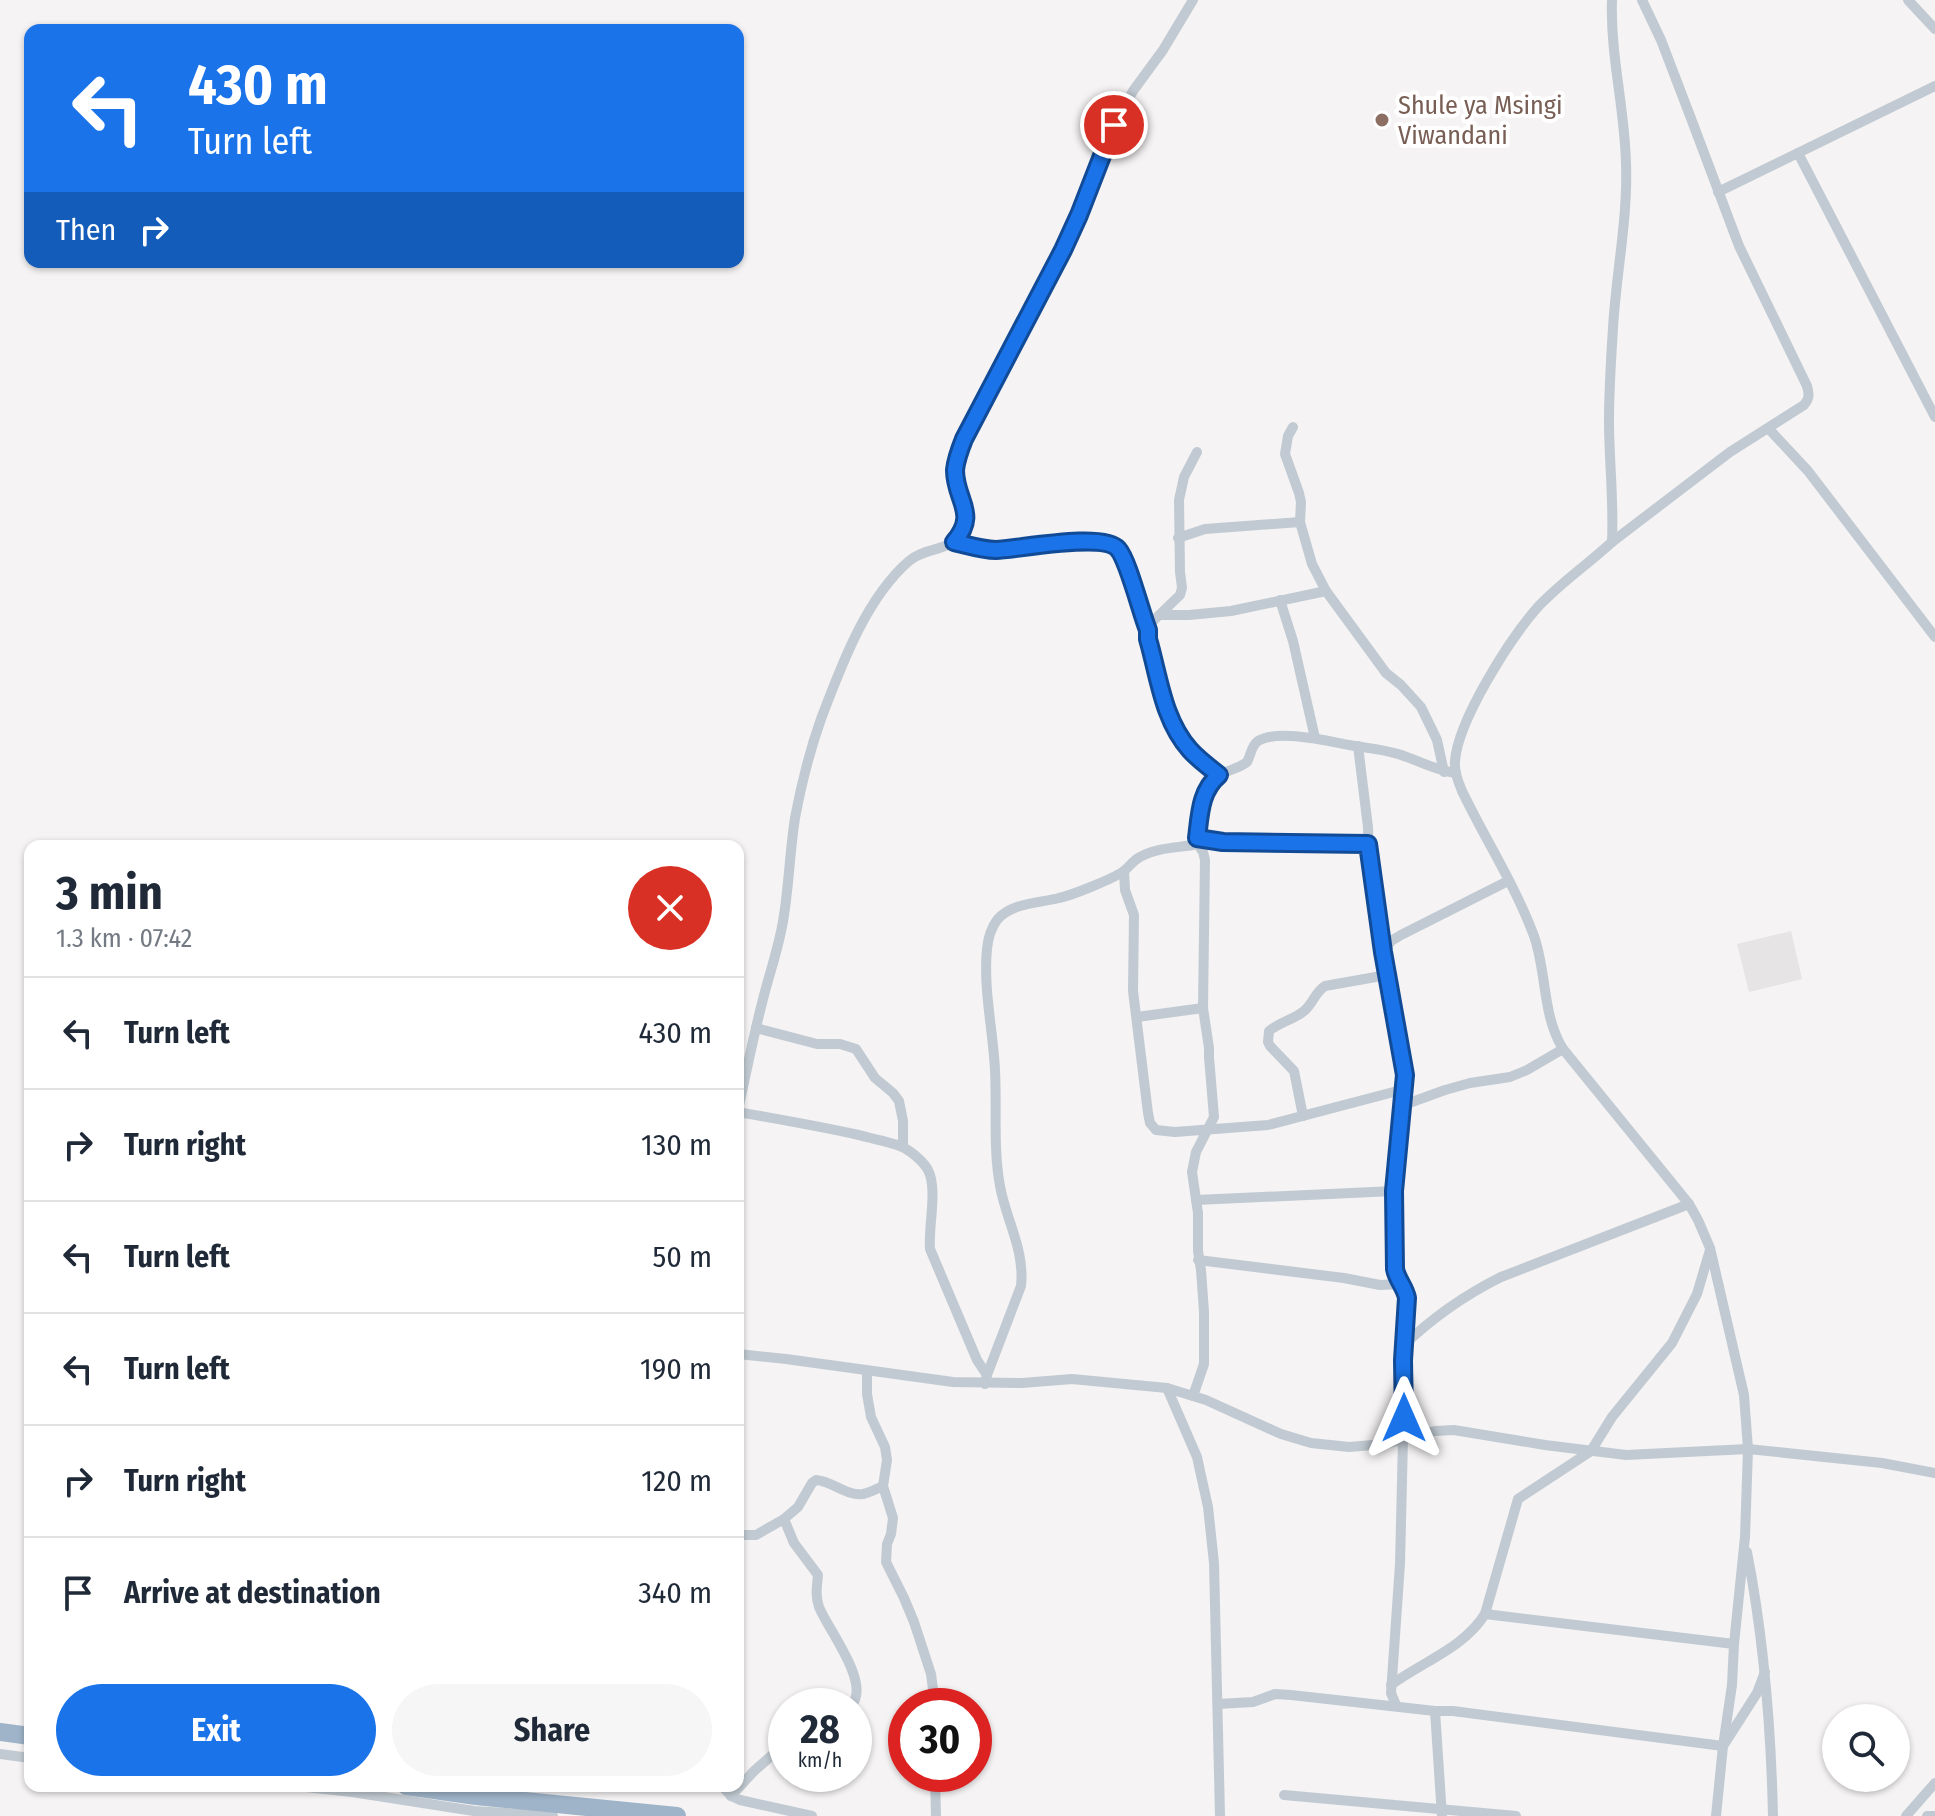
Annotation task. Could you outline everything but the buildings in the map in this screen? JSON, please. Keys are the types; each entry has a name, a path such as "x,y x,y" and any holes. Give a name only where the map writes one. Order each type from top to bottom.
{"highway":[{"path":"0,1732 24,1735"},
{"path":"425,1792 476,1808 601,1807 677,1816"}],"street":[{"path":"744,1083 784,918 801,793 820,722 837,678 878,596 893,578 909,560 954,542 964,530 964,504 955,470 964,439 1063,250 1114,125 1193,0"},
{"path":"1612,0 1612,40 1626,165 1609,422 1612,542"},
{"path":"1450,772 1462,731 1477,698 1536,609 1612,542 1730,452 1809,400 1807,386 1739,246 1661,40 1642,0"},
{"path":"1908,0 1935,29"},
{"path":"1718,192 1935,86"},
{"path":"1798,153 1935,417"},
{"path":"1293,427 1285,454 1299,493 1300,522 1312,564 1326,591 1386,673 1421,707 1450,772 1536,941 1550,1020 1563,1049 1689,1204 1710,1248 1744,1395 1748,1449 1745,1537 1716,1816"},
{"path":"1768,428 1808,471 1935,637"},
{"path":"1148,630 1151,623 1173,604 1182,588 1179,500 1184,477 1197,452"},
{"path":"1178,538 1205,529 1300,522"},
{"path":"954,542 993,550 1046,543 1109,542 1116,546 1122,554 1148,630 1167,713 1190,750 1219,775"},
{"path":"1160,615 1231,611 1326,591"},
{"path":"1280,600 1293,641 1315,738"},
{"path":"986,1379 1021,1286 1022,1267 1002,1201 997,1160 995,1068 986,951 995,922 1017,907 1063,897 1124,871 1139,858 1157,850 1193,845 1204,792 1219,775 1247,762 1253,745 1263,739 1285,736 1315,738 1396,753 1450,772"},
{"path":"1358,746 1383,952 1405,1075 1394,1191 1395,1269 1407,1298 1403,1346 1400,1564 1391,1685 1392,1700 1396,1705"},
{"path":"1196,840 1368,844"},
{"path":"1193,1396 1204,1364 1205,1343 1198,1260 1198,1213 1192,1165 1214,1117 1203,1008 1205,860 1196,840"},
{"path":"1124,871 1125,890 1134,915 1133,991 1150,1123 1156,1130 1268,1125 1405,1089"},
{"path":"1383,952 1391,941 1401,935 1508,881"},
{"path":"1303,1116 1294,1071 1270,1046 1269,1031 1305,1011 1318,990 1325,986 1387,975"},
{"path":"1137,1017 1203,1008"},
{"path":"756,1028 817,1044 840,1044 856,1049 875,1078 899,1101 903,1147"},
{"path":"1401,1106 1470,1083 1510,1077 1563,1049"},
{"path":"744,1112 849,1133 903,1147 913,1154 929,1172 930,1249 986,1379"},
{"path":"1196,1200 1394,1191"},
{"path":"1403,1346 1474,1290 1689,1204"},
{"path":"1391,1685 1478,1626 1485,1614 1518,1499 1591,1451 1612,1417 1672,1343 1697,1294 1710,1248"},
{"path":"1198,1260 1380,1285 1401,1284"},
{"path":"744,1355 953,1382 986,1379 1022,1383 1072,1379 1167,1388 1206,1400 1281,1434 1311,1443 1349,1447 1385,1444 1435,1431 1454,1430 1626,1455 1748,1449 1851,1459 1935,1473"},
{"path":"867,1371 871,1417 885,1447 887,1460 883,1486 893,1518 886,1562 914,1622 933,1688"},
{"path":"1167,1388 1197,1457 1208,1507 1214,1563 1220,1816"},
{"path":"744,1535 756,1535 784,1519 798,1507 816,1480 860,1494 883,1486"},
{"path":"784,1519 794,1543 818,1575 815,1593 820,1609 846,1654 856,1688"},
{"path":"1745,1537 1765,1672 1771,1733 1773,1816"},
{"path":"1485,1614 1734,1644"},
{"path":"1723,1746 1757,1693 1765,1672"},
{"path":"1218,1704 1253,1702 1275,1694 1453,1711 1723,1746"},
{"path":"1435,1711 1442,1812"},
{"path":"0,1754 24,1757"},
{"path":"744,1782 768,1759"},
{"path":"1906,1816 1935,1783"},
{"path":"352,1792 553,1816"},
{"path":"727,1792 740,1800 812,1816"},
{"path":"731,1796 735,1792"},
{"path":"935,1792 936,1816"},
{"path":"1284,1795 1442,1812 1516,1816"},
{"path":"1927,1816 1935,1816"}],"shaded area":[{"path":"1791,931 1802,979 1749,992 1737,944"}],"place":[{"name":"Shule ya Msingi Viwandani","path":"1382,120"}],"route":[{"path":"1114,125 1063,250 964,439 955,470 966,521 964,530 954,542 993,550 1071,542 1109,542 1116,546 1127,566 1148,630 1167,713 1190,750 1219,775 1204,792 1197,838 1203,841 1266,844 1368,844 1405,1075 1394,1191 1395,1269 1407,1298 1403,1360 1404,1418"}]}
